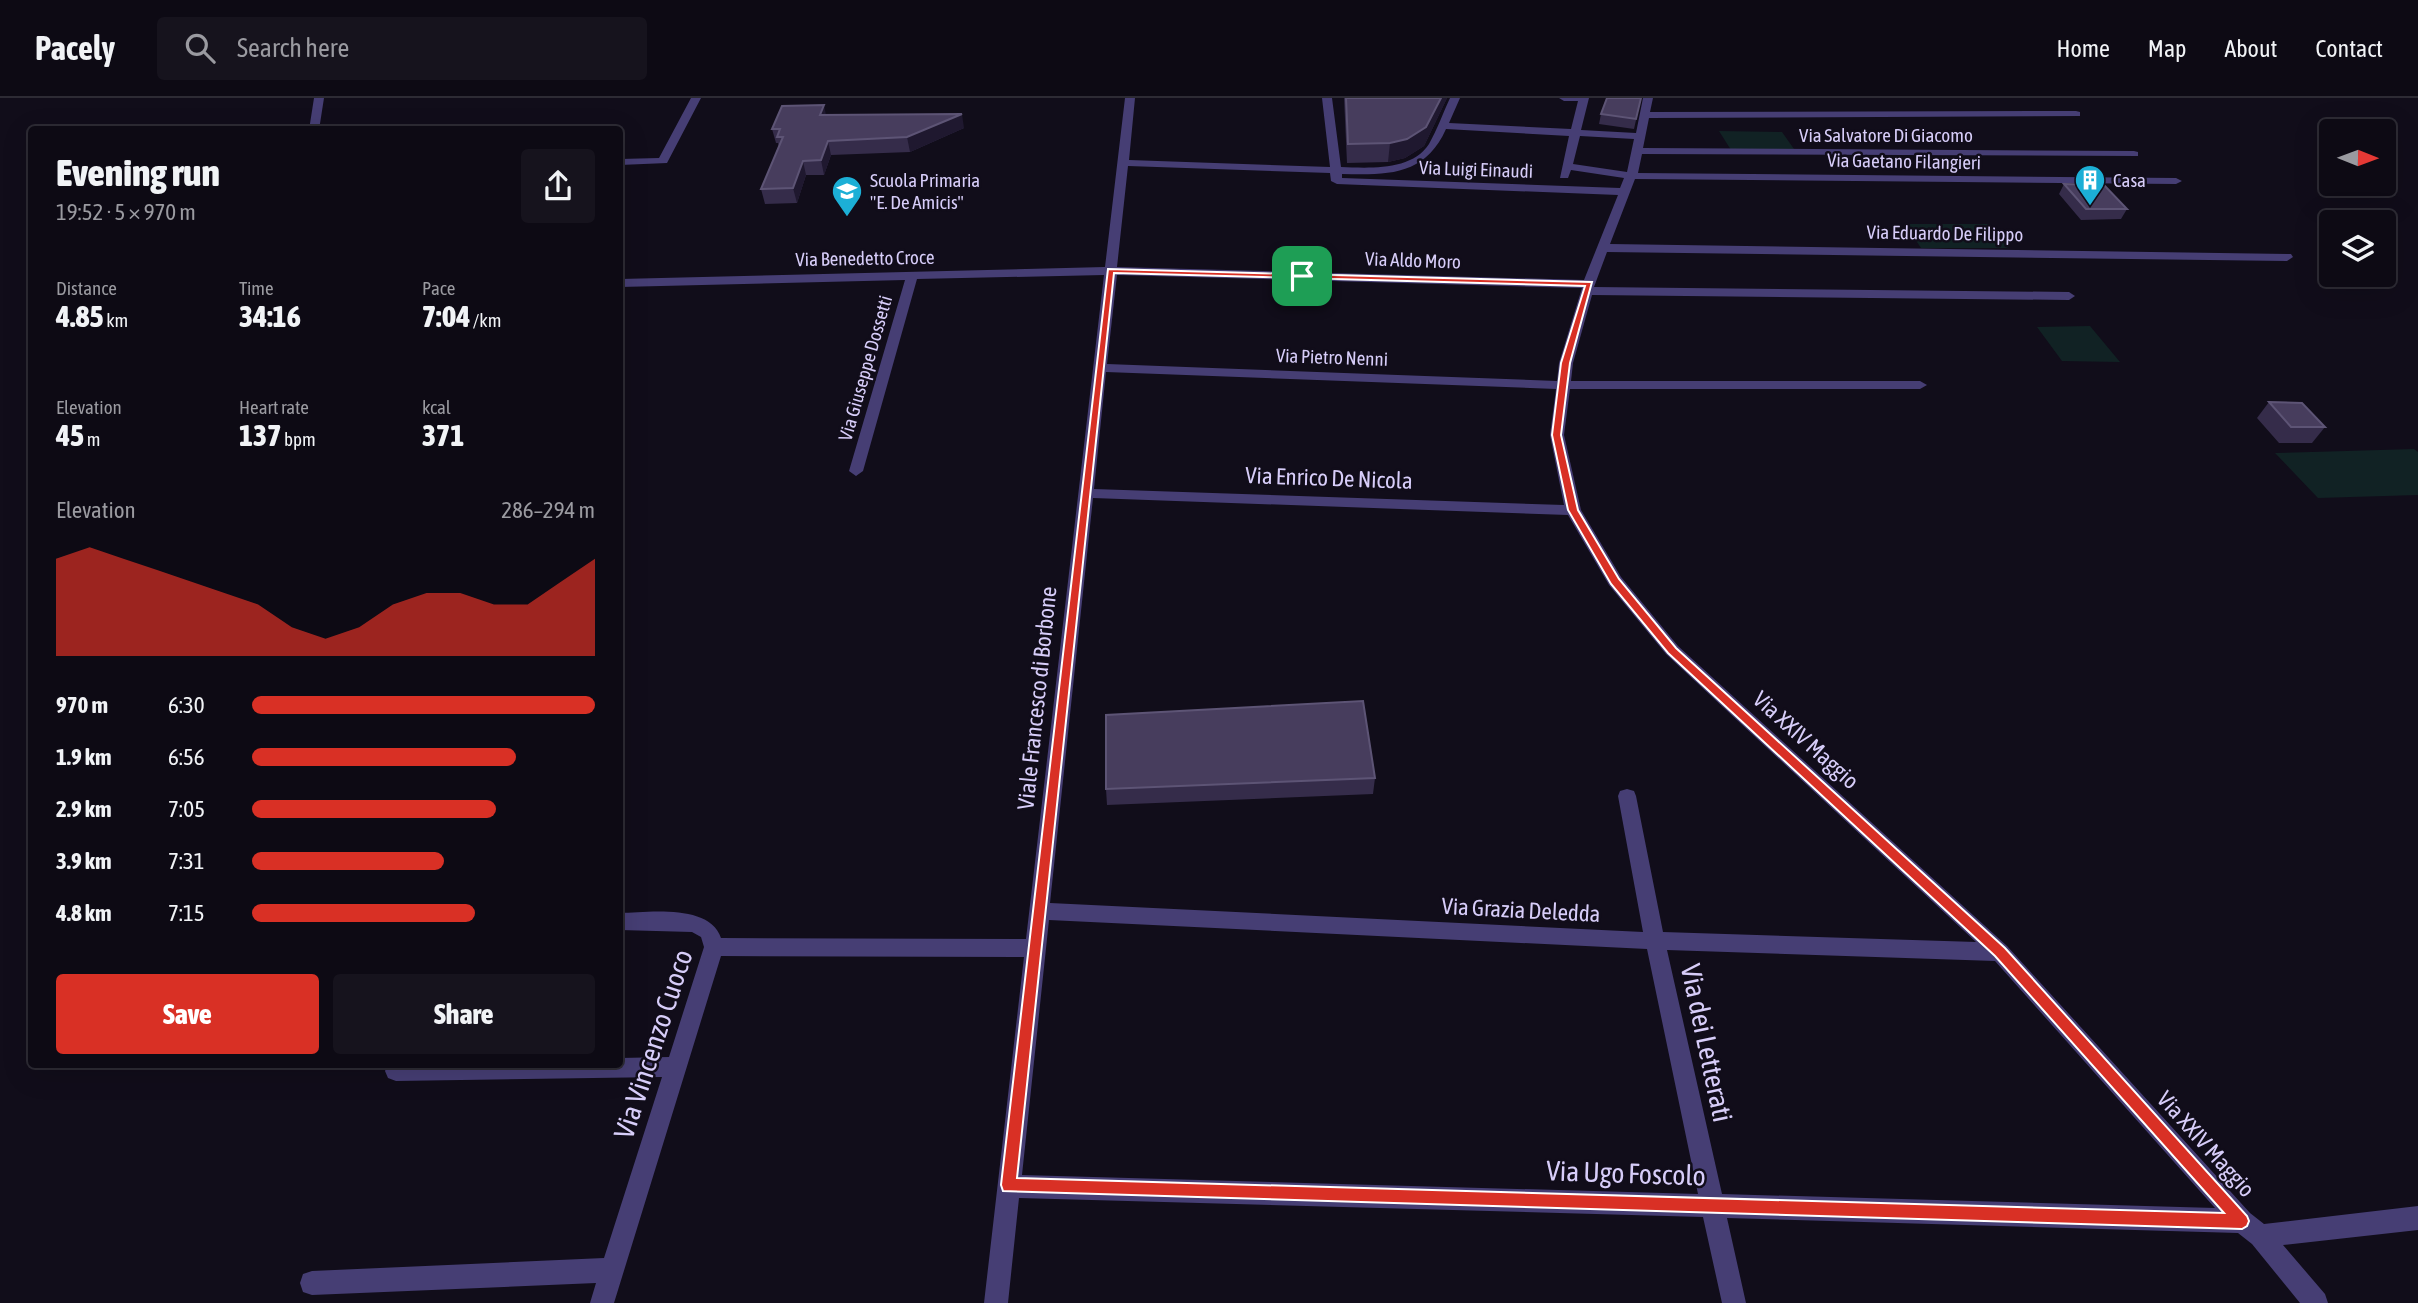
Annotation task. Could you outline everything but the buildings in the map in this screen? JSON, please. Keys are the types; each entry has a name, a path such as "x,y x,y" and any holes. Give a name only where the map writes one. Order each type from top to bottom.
{"street":[{"path":"315,126 319,98"},
{"path":"623,162 663,160 696,98"},
{"name":"Viale Francesco di Borbone","path":"996,1303 1130,98"},
{"path":"1327,98 1336,170"},
{"path":"1123,163 1336,170 1383,170 1406,166 1422,158 1433,146 1455,98"},
{"path":"1560,190 1584,98 1564,98"},
{"path":"1646,106 2076,114"},
{"name":"Via XXIV Maggio","path":"1646,106 1628,184 1588,287 1566,363 1557,435 1573,510 1615,582 1672,650 2000,952 2316,1303"},
{"name":"Via Salvatore Di Giacomo","path":"1444,126 1575,132 1639,143 2134,154"},
{"path":"1567,166 1628,184"},
{"name":"Via Luigi Einaudi","path":"1336,170 1337,181 1560,190 1628,184"},
{"name":"Via Gaetano Filangieri","path":"1628,184 2176,181"},
{"name":"Via Eduardo De Filippo","path":"1602,248 2287,257"},
{"name":"Via Benedetto Croce","path":"623,284 1111,271"},
{"name":"Via Aldo Moro","path":"1111,271 1588,287 2069,296"},
{"name":"Via Giuseppe Dossetti","path":"856,471 912,276"},
{"name":"Via Pietro Nenni","path":"1100,368 1563,385 1920,385"},
{"name":"Via Enrico De Nicola","path":"1084,493 1573,510"},
{"name":"Via dei Letterati","path":"1627,796 1655,942 1734,1303"},
{"name":"Via Grazia Deledda","path":"1039,911 1655,942 2000,952"},
{"path":"623,920 696,923 709,932 714,947"},
{"name":"Via Vincenzo Cuoco","path":"601,1303 714,947 1035,948"},
{"path":"623,1068 676,1067"},
{"path":"396,1071 606,1068"},
{"name":"Via Ugo Foscolo","path":"1009,1185 1713,1206 2251,1228 2418,1219"},
{"path":"312,1283 612,1270"}],"shaded area":[{"path":"1719,131 1782,132 1794,149 1731,150"},
{"path":"1905,224 1989,224 2008,248 1921,248"},
{"path":"2090,326 2120,362 2062,361 2037,327"},
{"path":"2414,449 2418,452 2418,495 2318,498 2275,453"}],"place":[{"name":"Casa","path":"2090,207"},
{"name":"Scuola Primaria \"E. De Amicis\"","path":"847,218"}],"route":[{"path":"1111,271 1302,276 1589,284 1566,363 1557,435 1573,510 1615,582 1672,650 2000,952 2242,1221 1009,1185 1084,493 1111,271"}]}
